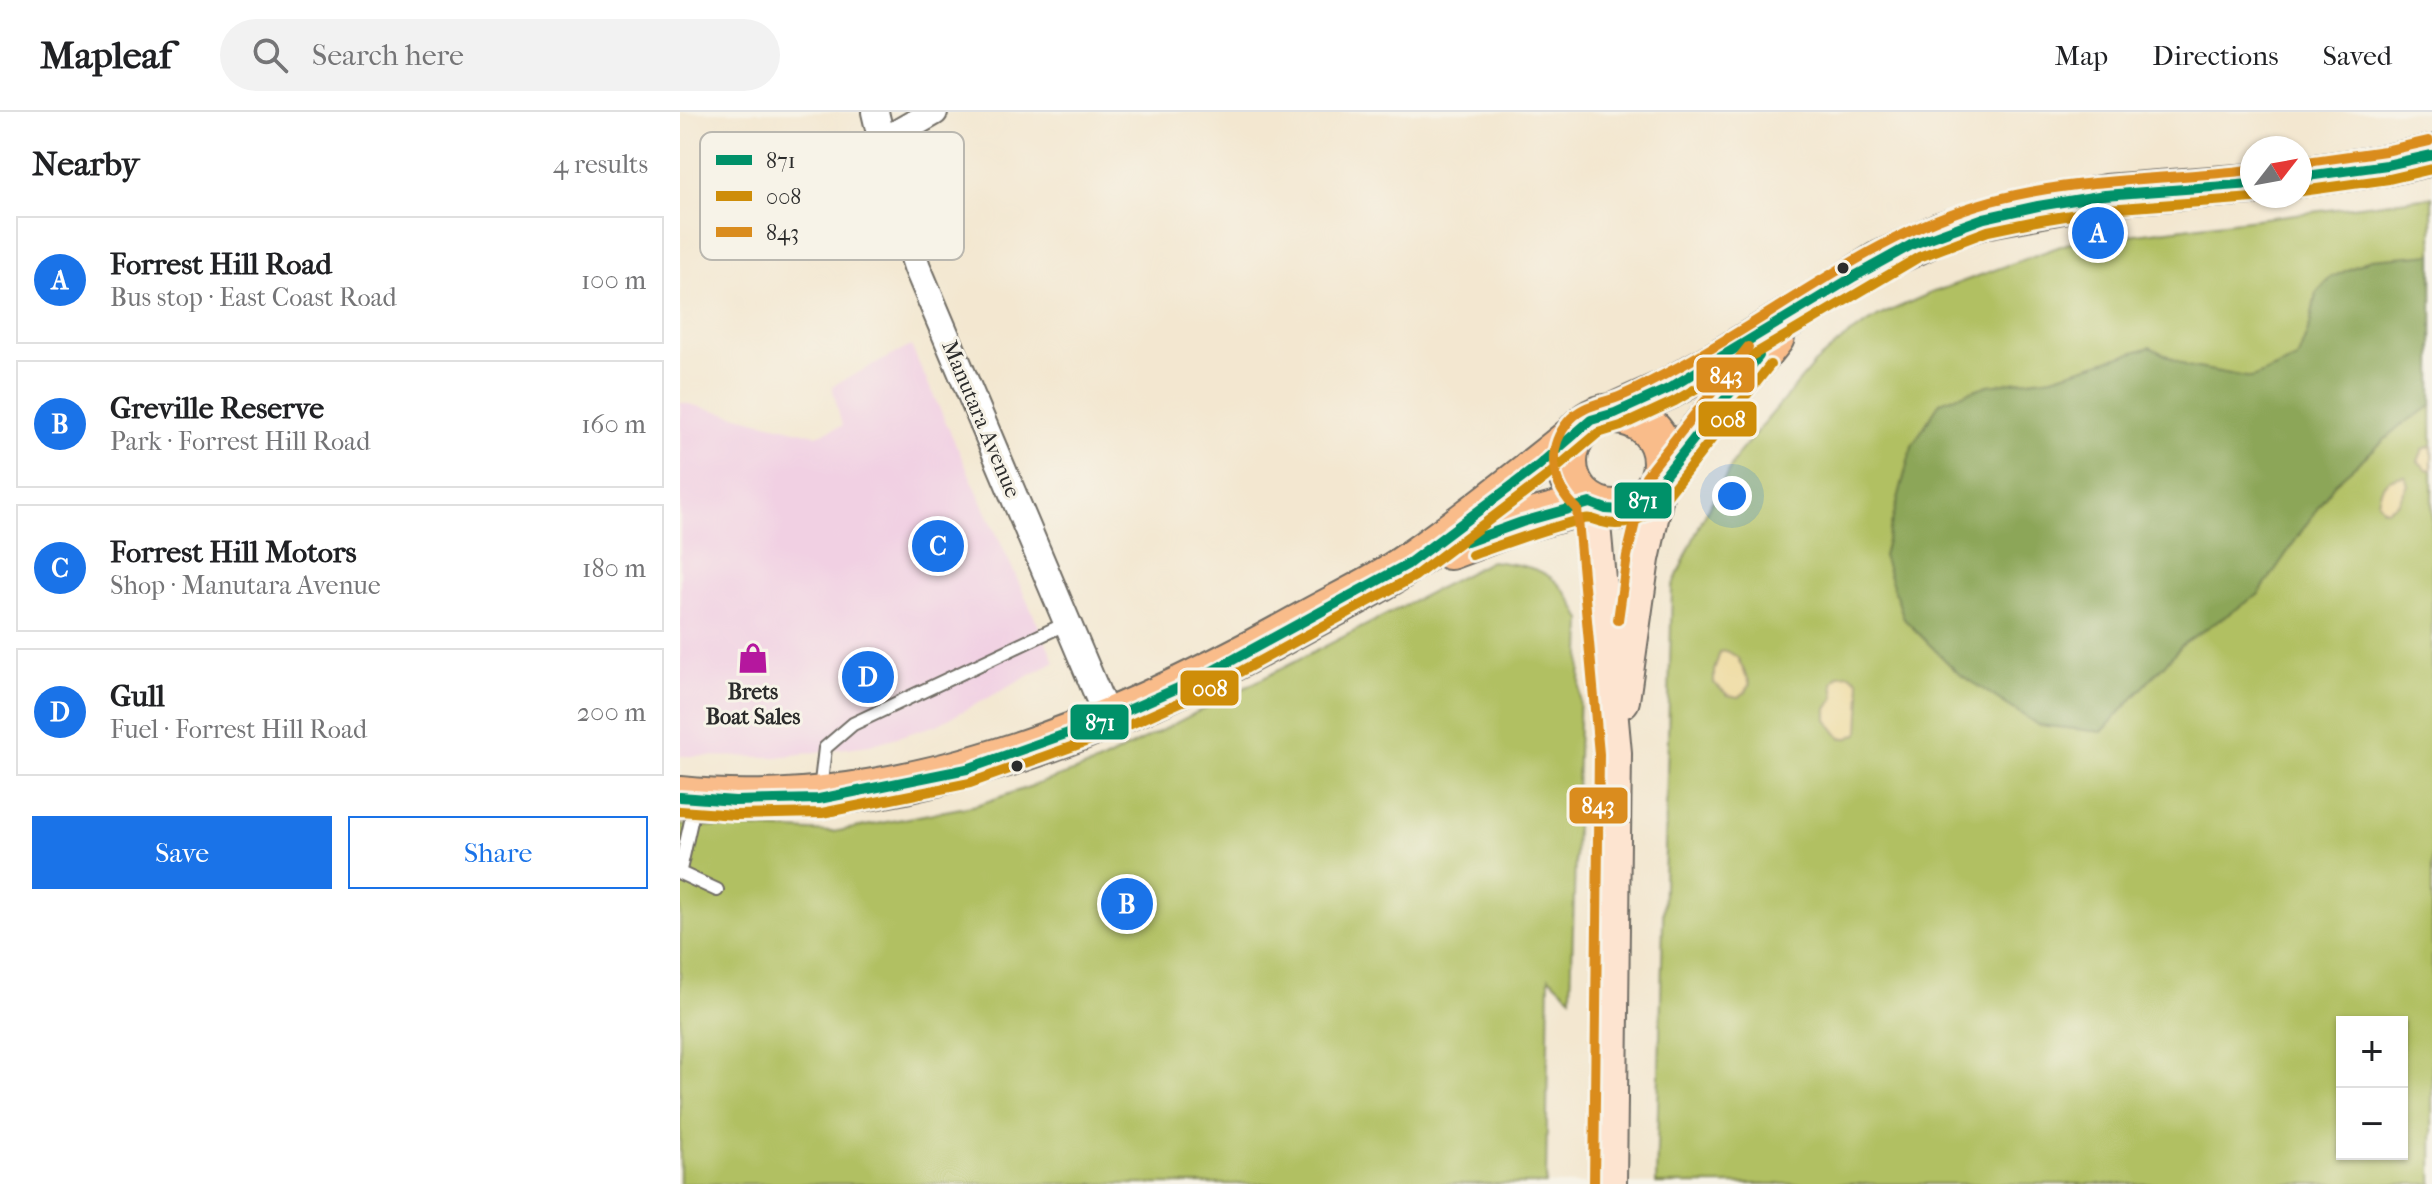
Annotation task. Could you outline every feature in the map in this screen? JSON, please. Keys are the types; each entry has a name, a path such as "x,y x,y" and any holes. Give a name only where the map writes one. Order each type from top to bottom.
{"main road":[{"path":"2312,175 2432,155"},
{"path":"1408,564 1591,420 1615,413 1668,389 1892,255 1940,233 1984,218 2105,195 2240,185"},
{"path":"1573,437 1567,466 1579,493 1590,503 1606,509 1621,510 1635,506 1648,497 1789,318"},
{"path":"1613,753 1641,559 1663,466 1662,450 1656,435 1631,416 1615,413"},
{"path":"688,798 763,801 819,799 967,769 1108,719 1196,680 1408,564 1522,522 1590,503"},
{"path":"1590,503 1613,753 1608,1184"}],"street":[{"name":"Manutara Avenue","path":"875,112 880,132"},
{"path":"899,132 934,112"},
{"name":"Manutara Avenue","path":"915,260 1108,719"}],"lane":[{"path":"819,799 825,748 853,724 1067,623"},
{"path":"688,798 680,871 717,890"}],"shaded area":[{"path":"911,346 1055,662 937,725 870,745 777,757 680,756 680,402 816,435 842,426 832,386"}],"green space":[{"path":"2432,197 2432,1184 1656,1184 1672,587 1702,520 1738,454 1814,364 1847,336 1881,315 1931,293 2072,242"},
{"path":"2432,254 2432,406 2404,423 2334,484 2258,595 2184,643 2102,732 2038,725 1958,673 1904,619 1883,556 1912,446 1940,402 1988,385 2052,377 2150,347 2187,366 2252,378 2297,359 2310,325 2316,293 2330,278 2371,259"},
{"path":"1491,561 1523,566 1547,575 1565,591 1582,620 1571,997 1549,977 1546,1184 680,1184 680,825 833,832 977,805 1098,763"}],"sand":[{"path":"2432,446 2432,470 2426,469 2418,461 2423,449"},
{"path":"2405,476 2408,485 2398,503 2387,510 2383,509 2378,502 2383,486 2393,478"},
{"path":"1727,651 1737,657 1750,683 1746,692 1738,697 1728,695 1714,683 1720,652"},
{"path":"1850,674 1858,680 1861,693 1859,733 1841,738 1827,720 1827,709 1835,697 1833,682 1839,675"}],"transit line":[{"name":"843","path":"2312,161 2429,141"},
{"name":"871","path":"2312,175 2432,155"},
{"name":"008","path":"2312,190 2389,179 2432,169"},
{"name":"843","path":"1594,1184 1599,754 1577,509 1562,490 1554,467 1556,444 1568,422 1579,412 1628,393 1675,369 1868,253 1948,215 1991,201 2055,188 2240,171"},
{"name":"871","path":"680,797 735,801 819,799 967,769 1108,719 1196,680 1408,564 1538,466 1591,420 1615,413 1668,389 1913,244 1984,218 2038,206 2105,195 2240,185"},
{"name":"008","path":"680,811 735,815 822,813 970,783 1113,732 1203,692 1415,576 1546,477 1598,433 1675,401 1919,257 1988,231 2041,220 2107,209 2240,199"},
{"name":"843","path":"1618,620 1627,556 1646,476 1748,347"},
{"name":"871","path":"1467,542 1522,522 1590,503 1606,509 1621,510 1635,506 1648,497 1759,356"},
{"name":"008","path":"1472,555 1584,519 1618,524 1646,515 1659,506 1770,365"}],"place":[{"name":"Forrest Hill Road","path":"2098,233"},
{"name":"Forrest Hill Motors","path":"938,546"},
{"name":"Brets Boat Sales","path":"753,658"},
{"name":"Gull","path":"868,677"},
{"name":"Greville Reserve","path":"1127,904"}]}
